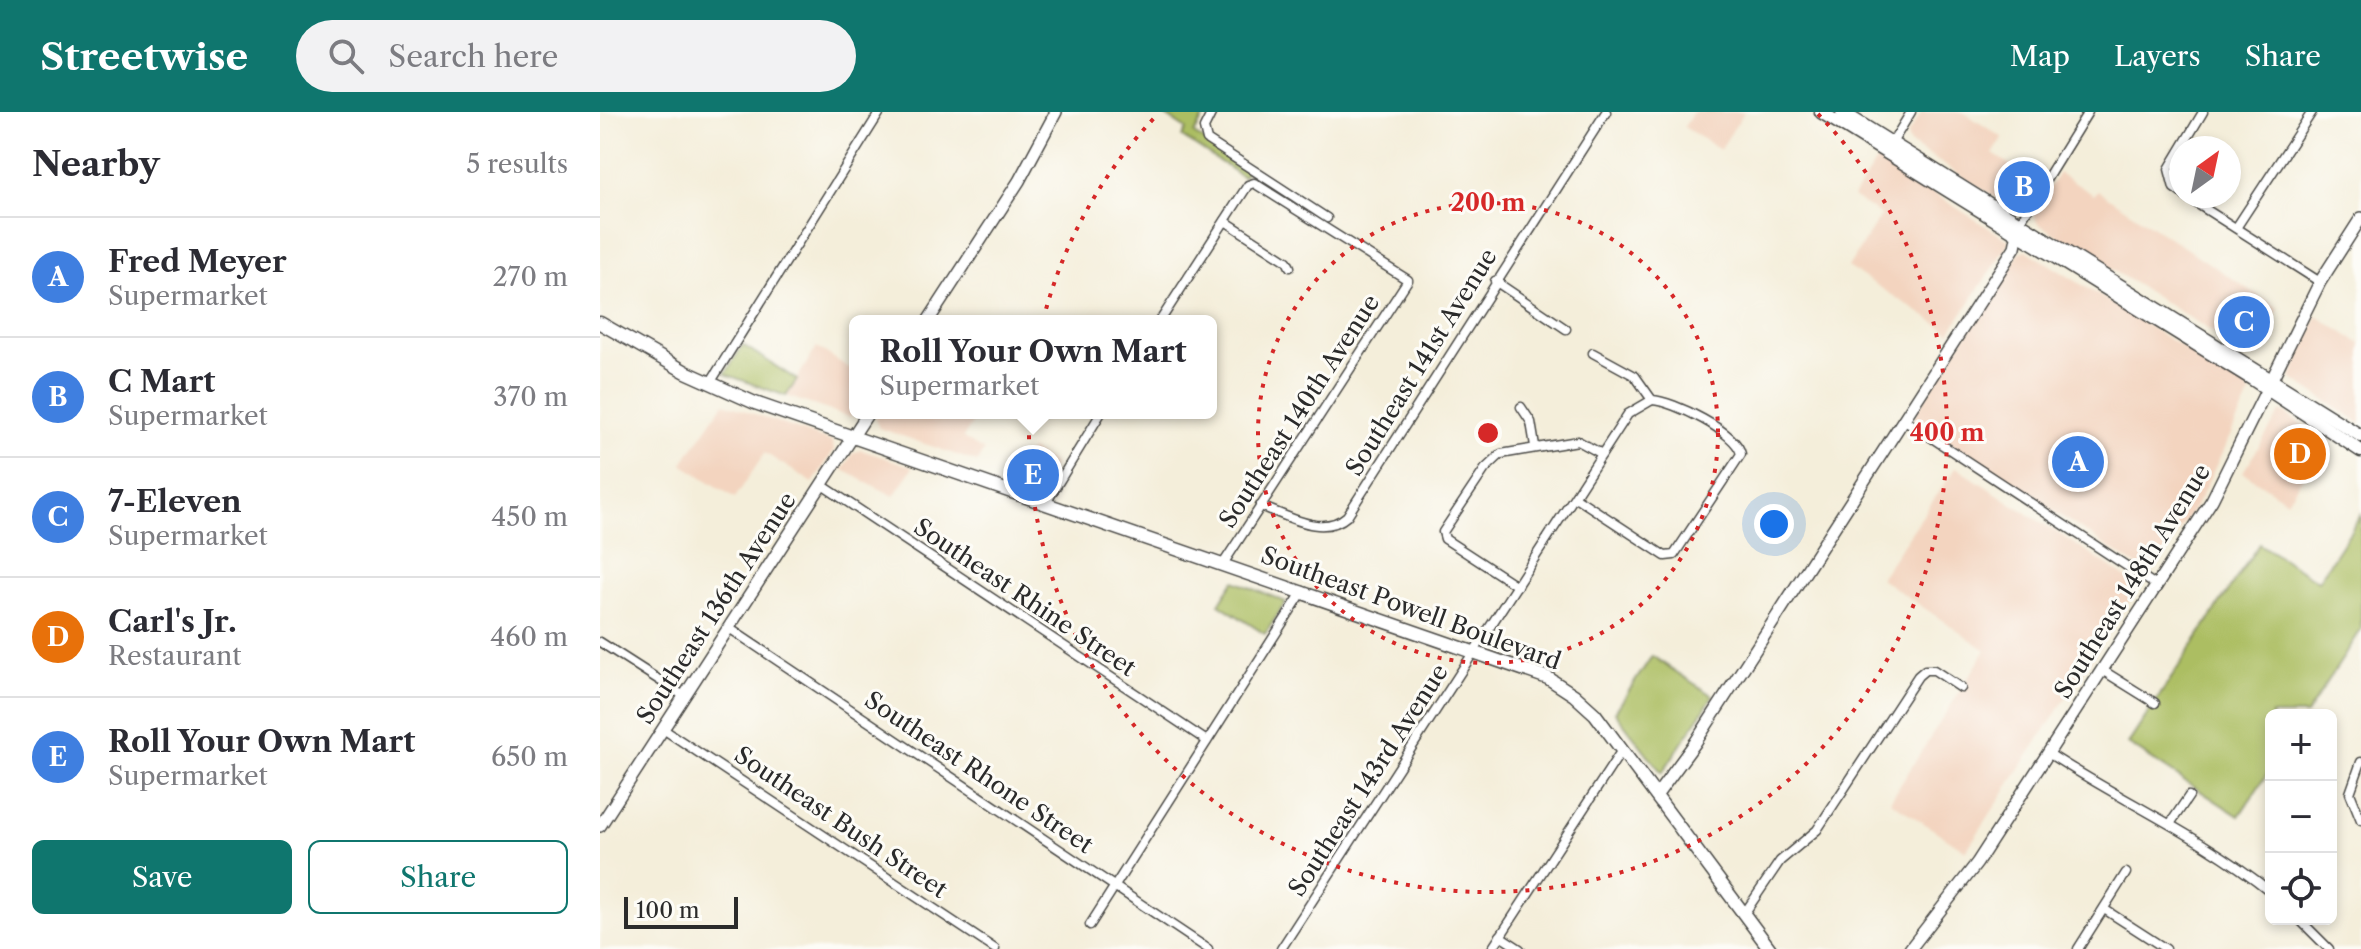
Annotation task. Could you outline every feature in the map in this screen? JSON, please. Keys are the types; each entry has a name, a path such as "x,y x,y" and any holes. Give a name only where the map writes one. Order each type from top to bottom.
{"main road":[{"path":"1821,112 2019,228"},
{"path":"1842,112 2019,228 2270,385 2361,436"},
{"path":"1855,133 1882,144 1892,143"},
{"name":"Southeast Powell Boulevard","path":"600,323 710,383 741,396 1476,651 1558,684 1595,714 1770,949"},
{"path":"2270,385 2361,451"}],"street":[{"path":"710,383 880,112"},
{"path":"932,315 1019,181 1056,112"},
{"path":"1212,112 1204,134 1207,140 1327,218"},
{"name":"Southeast 141st Avenue","path":"1260,506 1318,526 1333,525 1347,516 1606,112"},
{"path":"1892,143 1911,112"},
{"path":"1656,796 1695,743 2015,247 2019,228 2088,112"},
{"path":"2189,136 2203,112"},
{"path":"2236,228 2312,112"},
{"name":"Southeast 140th Avenue","path":"1223,564 1408,280 1254,183 1248,185 1225,221"},
{"path":"2204,208 2320,282"},
{"name":"Southeast 148th Avenue","path":"1910,949 1962,884 2229,470 2320,282 2361,218"},
{"path":"1164,315 1225,221 1287,261 1290,267"},
{"path":"1495,281 1566,329"},
{"path":"1575,497 1665,556 1679,551 1741,454 1730,436 1672,403 1652,400 1635,376 1593,353"},
{"name":"Southeast 143rd Avenue","path":"1281,949 1628,414 1652,400"},
{"path":"1521,407 1531,422 1535,446"},
{"name":"Southeast 136th Avenue","path":"600,826 864,419"},
{"path":"1046,503 1097,419"},
{"path":"1903,419 2157,586"},
{"path":"1517,586 1445,539 1443,532 1492,460 1535,446 1578,441 1602,454"},
{"name":"Southeast Rhine Street","path":"822,485 1207,741"},
{"path":"1090,925 1303,591"},
{"name":"Southeast Rhone Street","path":"729,628 1208,949"},
{"path":"600,642 684,696"},
{"path":"1744,914 1780,861 1817,830 1925,670 1934,670 1961,688"},
{"path":"2102,670 2155,703"},
{"name":"Southeast Bush Street","path":"663,729 995,949"},
{"path":"1492,949 1622,750"},
{"path":"2048,753 2117,798 2170,824 2265,888"},
{"path":"2361,762 2350,793 2361,820"},
{"path":"2170,824 2189,796"},
{"path":"2078,949 2126,873"},
{"path":"2104,909 2166,949"},
{"path":"2305,925 2329,949"},
{"path":"1500,936 1520,949"}],"shaded area":[{"path":"1693,112 1744,112 1720,150 1684,127"},
{"path":"1922,112 1963,112 2003,138 1993,154 2034,180 2017,206 2000,200 1909,143 1907,135"},
{"path":"1878,159 2010,241 1950,332 1848,267 1881,215 1853,197"},
{"path":"2059,173 2094,195 2098,191 2279,309 2248,354 2037,223 2034,212"},
{"path":"2026,250 2246,387 2250,394 2201,497 2152,571 2146,572 1915,420 1915,414 2019,253"},
{"path":"2317,316 2361,344 2361,424 2291,378"},
{"path":"817,347 849,368 849,417 786,396"},
{"path":"724,403 832,442 834,450 813,483 765,453 735,498 682,464"},
{"path":"2281,411 2327,440 2287,501 2243,472"},
{"path":"875,419 975,419 963,438 984,451 977,462 879,428"},
{"path":"1030,449 1055,465 1039,484 1013,475"},
{"path":"861,450 913,467 894,496 843,470 853,453"},
{"path":"1956,467 2139,586 1966,851 1890,801 1986,650 1880,578"}],"green space":[{"path":"1160,112 1200,112 1205,115 1194,134 1248,169 1243,177 1182,137 1186,129"},
{"path":"743,345 797,380 786,396 725,374"},
{"path":"2361,515 2361,630 2310,709 2265,709 2265,777 2239,816 2128,744 2259,544 2318,581"},
{"path":"1234,581 1286,602 1265,634 1219,604"},
{"path":"1652,656 1713,696 1662,773 1615,712"}],"place":[{"name":"C Mart","path":"2024,187"},
{"name":"7-Eleven","path":"2244,322"},
{"name":"Carl's Jr.","path":"2300,454"},
{"name":"Fred Meyer","path":"2078,462"},
{"name":"Roll Your Own Mart","path":"1033,475"}]}
